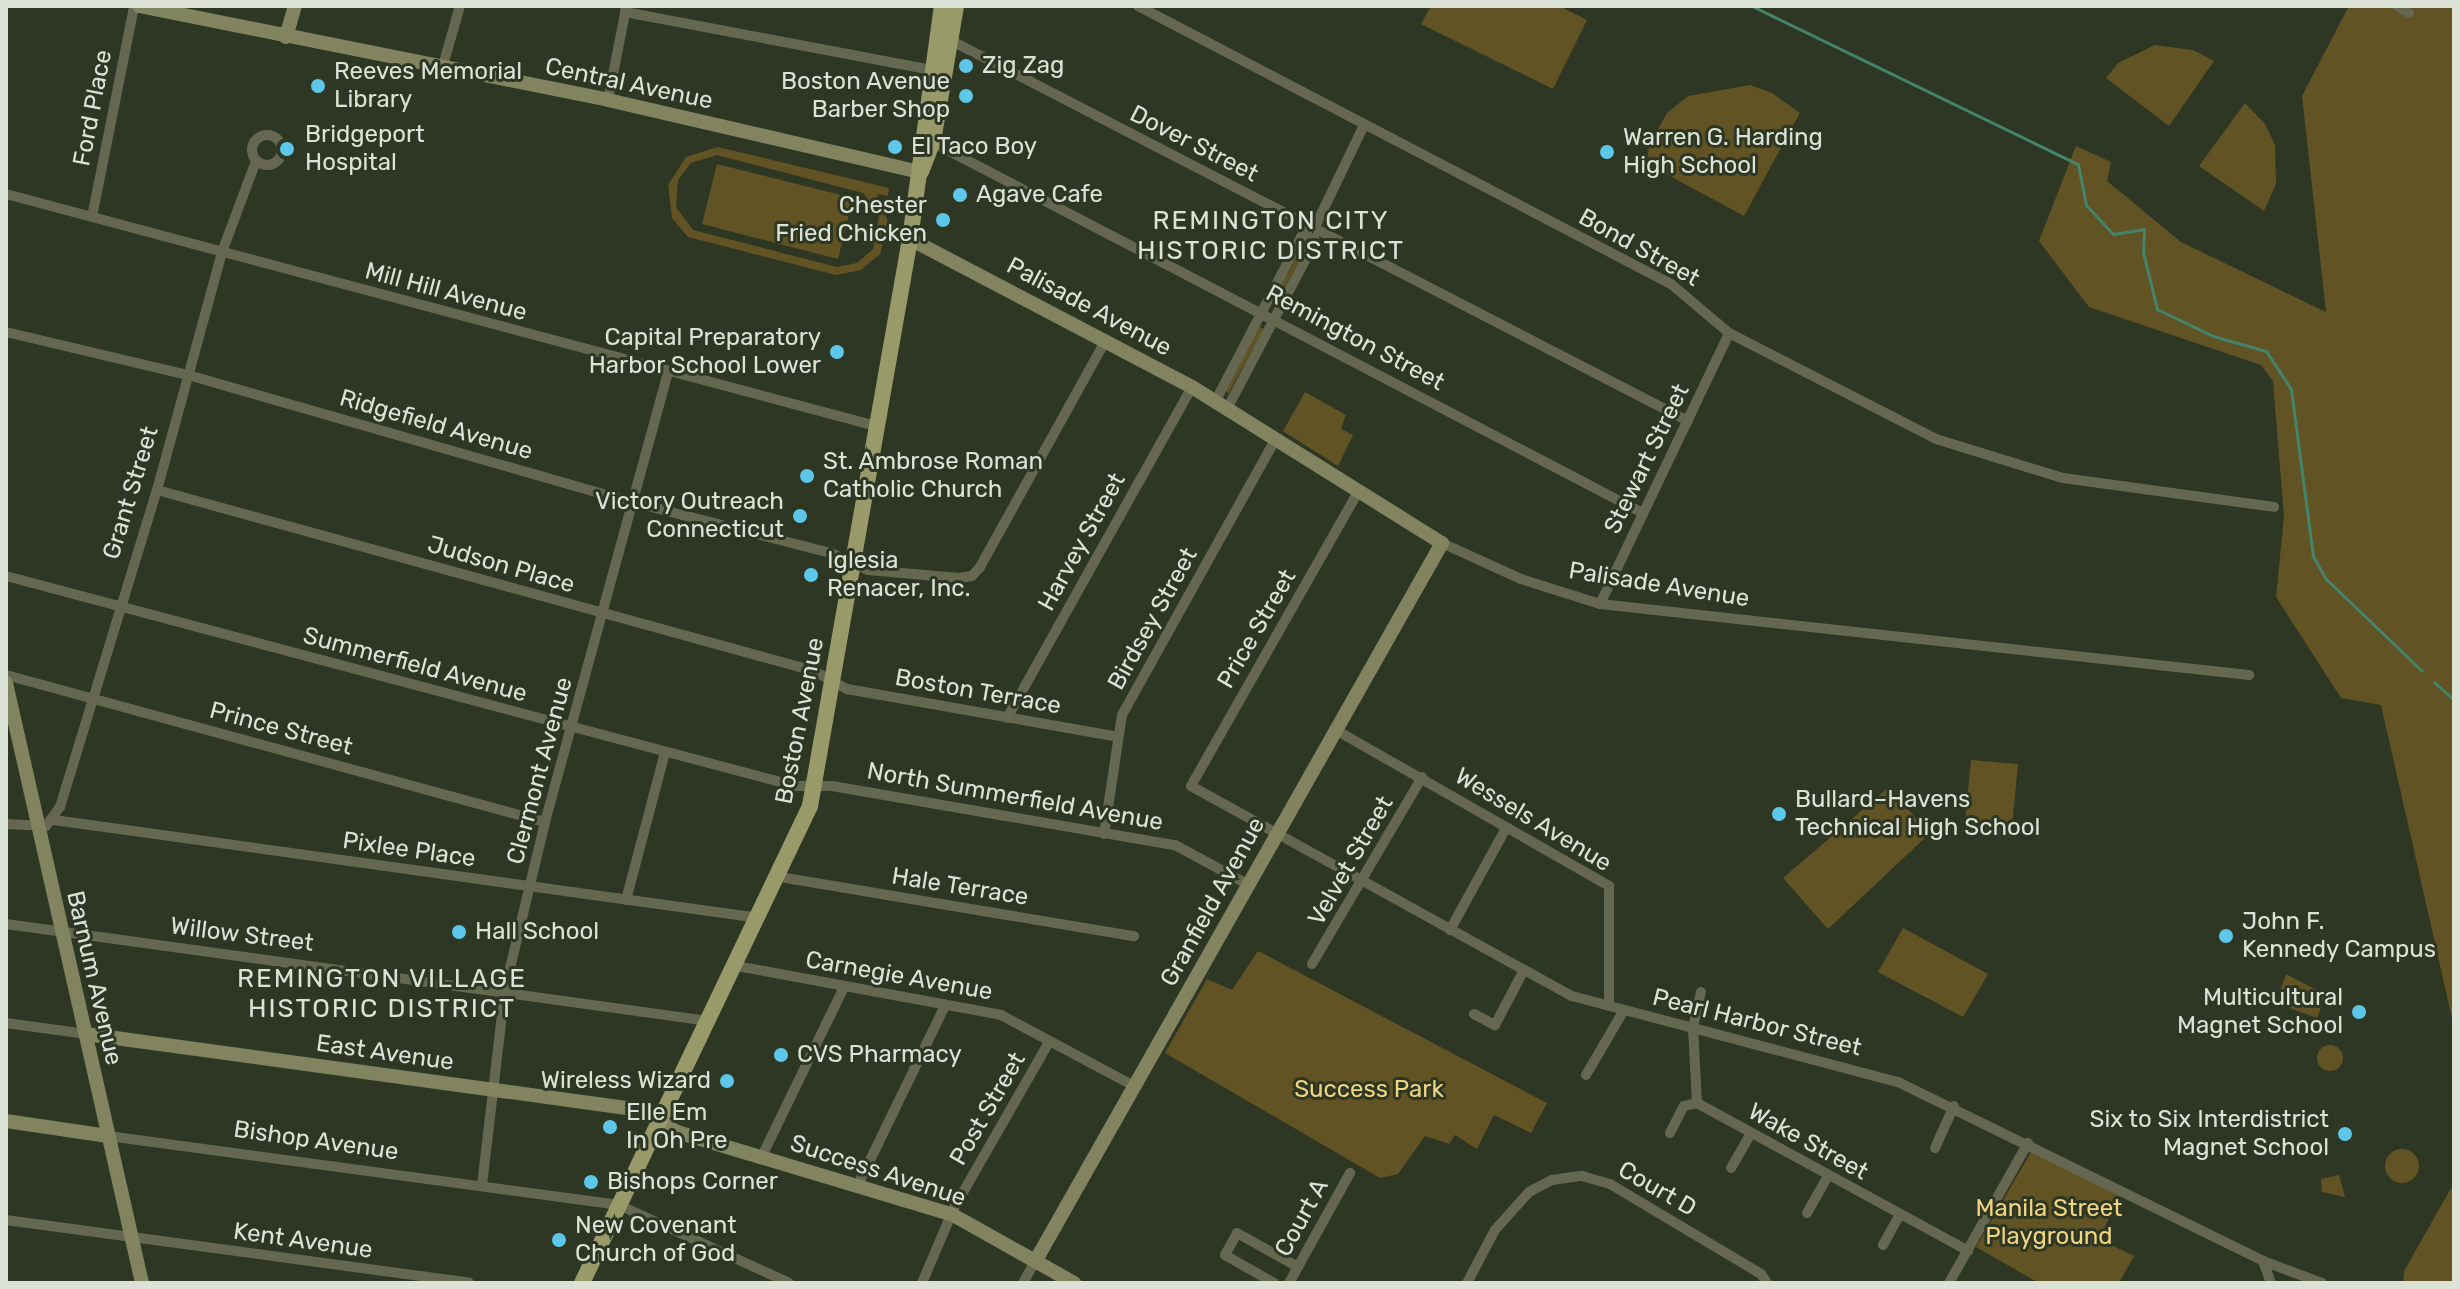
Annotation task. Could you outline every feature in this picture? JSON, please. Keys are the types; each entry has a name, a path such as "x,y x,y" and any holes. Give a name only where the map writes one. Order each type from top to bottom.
{"main road":[{"name":"Boston Avenue","path":"942,6 943,38"},
{"name":"Boston Avenue","path":"582,1283 780,877 815,787 937,71 943,38 956,6"}],"street":[{"name":"Central Avenue","path":"136,6 608,100 921,172"},
{"name":"Ford Place","path":"92,217 136,6"},
{"path":"286,37 295,6"},
{"path":"442,69 460,6"},
{"name":"Bond Street","path":"1138,6 1671,284 1729,333 1936,439 2063,478 2274,507"},
{"path":"2397,6 2409,13"},
{"path":"608,100 626,9 937,71"},
{"name":"Dover Street","path":"943,38 1688,421"},
{"path":"1221,406 1275,318 1314,243 1314,229 1364,125"},
{"name":"Remington Street","path":"926,140 1262,311 1641,512"},
{"name":"Grant Street","path":"54,820 157,490 222,252 256,161"},
{"name":"Mill Hill Avenue","path":"6,194 876,426"},
{"path":"1221,406 1262,311 1301,237 1314,229"},
{"name":"Palisade Avenue","path":"910,239 1192,387 1442,543 1521,579 1600,604 2249,675"},
{"name":"Ridgefield Avenue","path":"6,332 188,375 632,502 831,553 868,570 972,576 1106,340"},
{"name":"Stewart Street","path":"1600,604 1641,512 1729,333"},
{"name":"Clermont Avenue","path":"482,1185 496,1091 505,989 545,822 668,373"},
{"name":"Harvey Street","path":"1007,718 1192,387"},
{"name":"Birdsey Street","path":"1104,834 1122,715 1276,438"},
{"name":"Judson Place","path":"157,490 814,671 833,682"},
{"name":"Price Street","path":"1191,786 1358,492"},
{"name":"Granfield Avenue","path":"1023,1283 1442,543"},
{"name":"Summerfield Avenue","path":"6,576 572,728 815,787"},
{"name":"Prince Street","path":"6,675 545,822"},
{"name":"Boston Terrace","path":"833,682 855,691 1118,737"},
{"name":"Barnum Avenue","path":"6,683 36,827 142,1283"},
{"name":"Wessels Avenue","path":"1334,729 1609,886 1609,1006"},
{"path":"626,900 665,752"},
{"name":"Velvet Street","path":"1312,964 1422,777"},
{"name":"Pearl Harbor Street","path":"1191,786 1523,972 1609,1006 1832,1061 1954,1106 2263,1261 2322,1283"},
{"name":"North Summerfield Avenue","path":"815,787 1175,845 1247,884"},
{"path":"6,824 36,827 54,820"},
{"name":"Pixlee Place","path":"54,820 759,918"},
{"path":"1450,930 1506,828"},
{"name":"Hale Terrace","path":"780,877 1134,936"},
{"name":"Willow Street","path":"6,924 505,989 710,1021"},
{"name":"Carnegie Avenue","path":"737,966 1001,1015 1134,1086"},
{"path":"1474,1014 1495,1025 1523,972"},
{"path":"762,1156 844,987"},
{"path":"1670,1133 1684,1106 1697,1103 1693,1027 1701,992"},
{"path":"857,1187 946,1004"},
{"path":"1586,1075 1624,1010"},
{"name":"East Avenue","path":"6,1023 641,1110 661,1121"},
{"name":"Post Street","path":"922,1283 953,1215 1049,1042"},
{"name":"Wake Street","path":"1697,1103 1968,1251"},
{"path":"1935,1148 1954,1106"},
{"name":"Bishop Avenue","path":"6,1121 619,1205 789,1283"},
{"name":"Success Avenue","path":"661,1121 677,1132 953,1215 1074,1283"},
{"path":"1731,1168 1751,1134"},
{"path":"1949,1283 2028,1143"},
{"name":"Court A","path":"1289,1283 1350,1173"},
{"name":"Court D","path":"1467,1283 1495,1230 1519,1202 1552,1180 1582,1176 1610,1184 1761,1274 1767,1283"},
{"path":"1807,1213 1828,1176"},
{"path":"1883,1245 1899,1216"},
{"name":"Kent Avenue","path":"6,1220 469,1283"},
{"path":"1274,1283 1225,1255 1237,1233 1298,1267"},
{"path":"2263,1261 2271,1283"}],"green space":[{"path":"1431,6 1559,6 1587,20 1553,89 1421,24"},
{"path":"2349,6 2454,6 2454,1027 2381,705 2341,698 2276,597 2284,516 2273,381 2261,365 2089,307 2039,241 2076,146 2111,162 2107,181 2181,242 2326,312 2302,96"},
{"path":"2155,45 2193,50 2214,61 2169,126 2106,78 2118,63"},
{"path":"1750,85 1772,93 1800,113 1744,216 1646,163 1650,143 1667,113 1688,96"},
{"path":"2245,103 2265,124 2275,145 2276,184 2264,211 2199,166"},
{"path":"718,147 889,188 888,196 877,194 888,222 880,254 861,270 836,275 688,237 672,218 668,185 686,157","holes":["717,155 863,193 879,216 873,249 857,263 837,267 693,230 676,207 678,180 691,163"]},
{"path":"717,164 853,198 838,259 702,224"},
{"path":"1307,239 1309,242 1276,304 1273,300"},
{"path":"1259,327 1264,329 1228,394 1226,391"},
{"path":"1305,392 1346,415 1341,429 1353,435 1338,466 1283,431"},
{"path":"1971,760 2018,764 2011,837 1964,833"},
{"path":"1889,787 1929,834 1828,929 1783,878"},
{"path":"1903,928 1988,974 1963,1017 1878,972"},
{"name":"Success Park","path":"1258,951 1547,1103 1531,1133 1494,1115 1477,1149 1455,1135 1449,1144 1425,1136 1398,1174 1380,1178 1165,1053 1207,979 1232,990"},
{"path":"2286,974 2326,995 2317,1018 2276,1003"},
{"path":"2330,1045 2339,1049 2343,1058 2339,1067 2330,1071 2321,1067 2317,1058 2321,1049"},
{"path":"2402,1149 2414,1154 2419,1166 2414,1178 2402,1183 2390,1178 2385,1166 2390,1154"},
{"name":"Manila Street Playground","path":"2031,1152 2121,1193 2099,1239 2134,1256 2119,1283 2039,1283 1976,1247"},
{"path":"2339,1175 2345,1197 2322,1192 2321,1179"},
{"path":"2454,1183 2454,1283 2403,1283 2404,1271"}],"waterway":[{"path":"1752,6 2078,164 2086,205 2113,234 2144,229 2143,252 2157,309 2213,336 2266,351 2291,389 2313,556 2325,578 2422,671"},
{"path":"2434,682 2454,700"}],"place":[{"name":"Zig Zag","path":"966,66"},
{"name":"Reeves Memorial Library","path":"318,86"},
{"name":"Boston Avenue Barber Shop","path":"966,96"},
{"name":"El Taco Boy","path":"895,147"},
{"name":"Bridgeport Hospital","path":"287,149"},
{"name":"Warren G. Harding High School","path":"1607,152"},
{"name":"Agave Cafe","path":"960,195"},
{"name":"Chester Fried Chicken","path":"943,220"},
{"name":"Capital Preparatory Harbor School Lower","path":"837,352"},
{"name":"St. Ambrose Roman Catholic Church","path":"807,476"},
{"name":"Victory Outreach Connecticut","path":"800,516"},
{"name":"Iglesia Renacer, Inc.","path":"811,575"},
{"name":"Bullard–Havens Technical High School","path":"1779,814"},
{"name":"Hall School","path":"459,932"},
{"name":"John F. Kennedy Campus","path":"2226,936"},
{"name":"Multicultural Magnet School","path":"2359,1012"},
{"name":"CVS Pharmacy","path":"781,1055"},
{"name":"Wireless Wizard","path":"727,1081"},
{"name":"Elle Em In Oh Pre","path":"610,1127"},
{"name":"Six to Six Interdistrict Magnet School","path":"2345,1134"},
{"name":"Bishops Corner","path":"591,1182"},
{"name":"New Covenant Church of God","path":"559,1240"}],"district":[{"name":"REMINGTON CITY HISTORIC DISTRICT","path":"1271,236"},
{"name":"REMINGTON VILLAGE HISTORIC DISTRICT","path":"382,994"}]}
